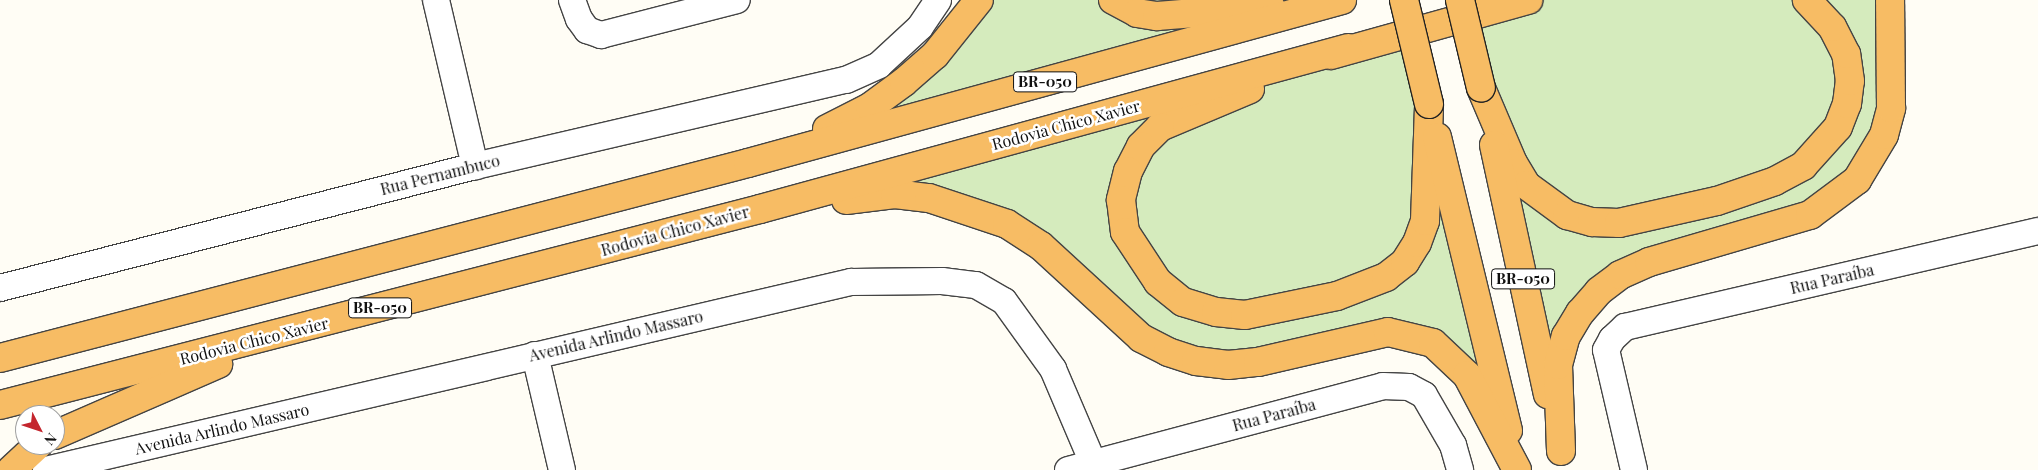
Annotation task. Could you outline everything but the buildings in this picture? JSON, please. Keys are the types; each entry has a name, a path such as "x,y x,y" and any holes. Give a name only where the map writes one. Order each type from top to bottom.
{"highway":[{"path":"748,163 870,107 935,55 979,0"},
{"path":"1113,0 1137,13 1157,16 1340,1"},
{"name":"BR-050","path":"1404,0 1518,470"},
{"name":"BR-050","path":"1460,0 1563,460"},
{"path":"1429,104 1425,221 1417,243 1405,262 1386,277 1337,296 1245,315 1216,312 1183,302 1158,282 1125,232 1121,200 1128,171 1141,146 1160,127 1348,48 1528,0"},
{"path":"1481,88 1512,163 1526,185 1567,215 1592,222 1619,224 1717,201 1775,181 1803,166 1838,127 1847,104 1850,80 1846,54 1832,27 1807,0"},
{"path":"1563,460 1558,365 1566,336 1580,313 1599,291 1620,275 1649,262 1810,215 1857,180 1884,135 1891,108 1890,0"},
{"name":"BR-050","path":"0,358 748,163 1340,1"},
{"name":"Rodovia Chico Xavier","path":"0,405 301,329 760,209 1348,48"},
{"path":"760,209 895,194 929,198 968,208 1007,224 1041,246 1141,338 1168,352 1196,361 1228,365 1258,362 1388,332 1433,342 1467,375 1518,470"},
{"path":"65,432 301,329"},
{"path":"11,470 27,455"}],"street":[{"path":"436,0 475,166"},
{"path":"572,0 579,19 587,30 601,35 737,0"},
{"name":"Rua Pernambuco","path":"0,288 475,166 846,80 879,65 920,27 938,0"},
{"name":"Rua Paraíba","path":"1634,470 1606,350 1612,339 1625,327 2038,231"},
{"name":"Avenida Arlindo Massaro","path":"46,470 851,282 942,281 976,285 1004,301 1053,369 1095,467"},
{"path":"534,355 562,470"},
{"name":"Rua Paraíba","path":"1068,470 1095,467 1383,386 1410,387 1424,394 1453,445 1460,470"}],"green space":[{"path":"979,0 1341,0 834,126"},
{"path":"1528,0 1890,0 1891,108 1834,200 1649,262 1566,336 1561,451 1463,15"},
{"path":"1412,35 1518,470 1467,375 1412,335 1258,362 1168,352 1041,246 895,194 760,209"}]}
